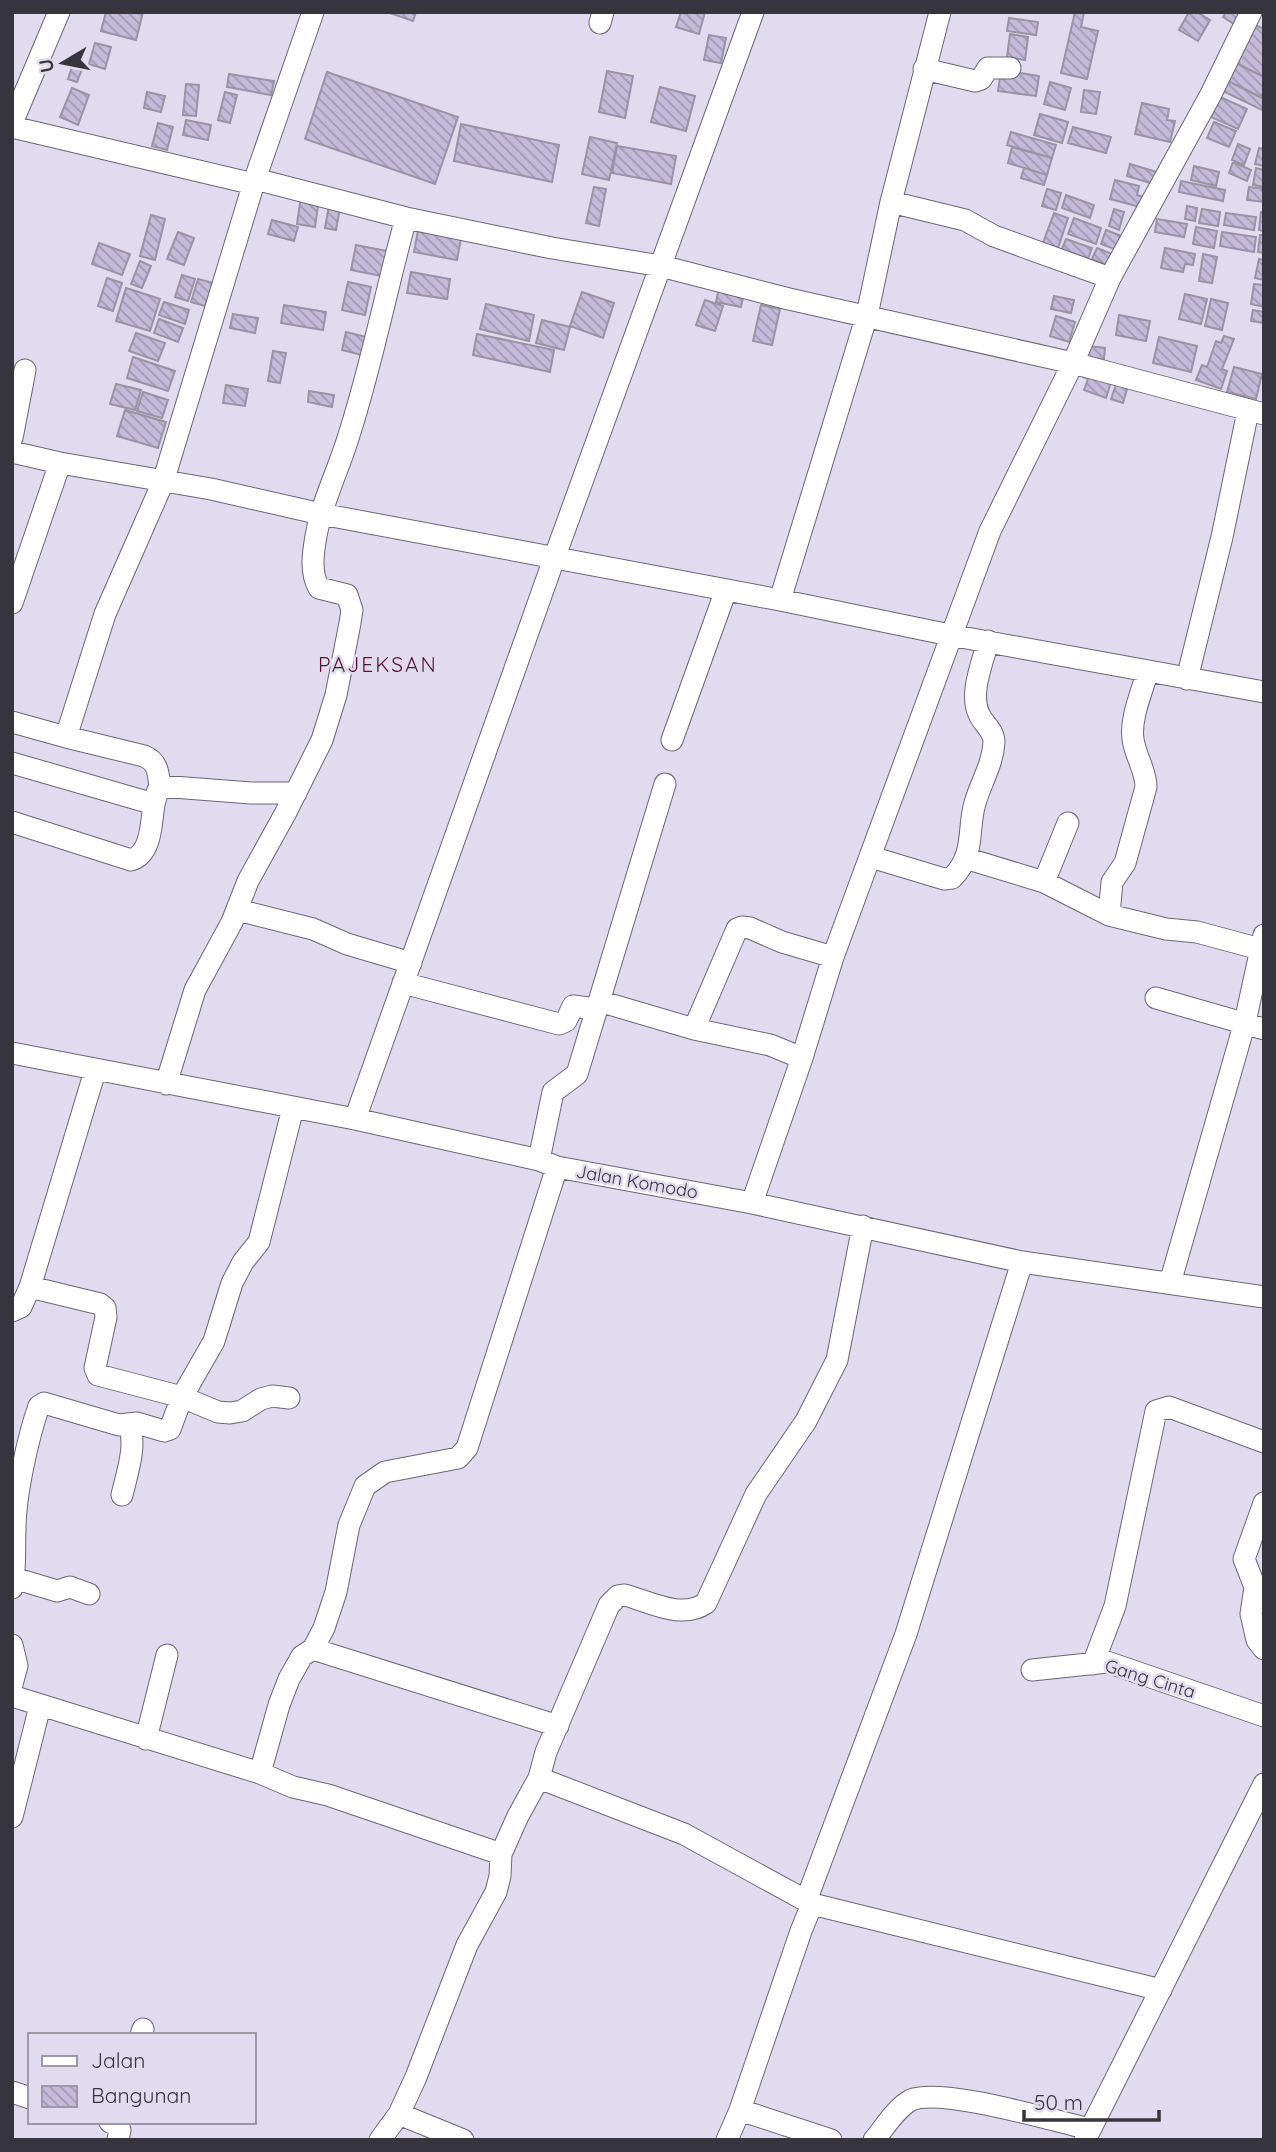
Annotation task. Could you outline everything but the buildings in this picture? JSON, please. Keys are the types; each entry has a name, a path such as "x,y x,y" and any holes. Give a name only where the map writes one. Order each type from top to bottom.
{"street":[{"path":"58,12 12,125 406,218 552,248 661,266 780,297 1073,363 1256,412 1188,679"},
{"path":"65,737 101,625 163,482 254,182 313,12"},
{"path":"355,1119 555,556 753,12"},
{"path":"780,600 867,315 891,202 940,12"},
{"path":"752,1203 802,1058 833,957 990,531 1073,363 1110,278 1210,96 1251,12"},
{"path":"924,69 975,81 981,79 988,68 1010,68"},
{"path":"891,202 965,220 994,236 1110,278"},
{"path":"166,1084 195,990 238,911 248,881 296,793 322,740 332,711 352,610 347,595 319,588 313,574 315,538 349,435 406,218"},
{"path":"12,438 25,370"},
{"path":"12,452 1147,673 1264,692"},
{"path":"12,603 60,463"},
{"path":"672,740 726,590"},
{"path":"871,857 944,879 952,878 960,870 972,835 974,804 990,765 994,742 993,733 979,714 975,702 988,640"},
{"path":"1109,915 1112,882 1125,863 1146,787 1146,777 1132,734 1147,673"},
{"path":"12,722 118,748 153,760 157,767 157,795 146,848 142,855 131,860 12,822"},
{"path":"12,762 157,795 296,793"},
{"path":"260,1773 279,1704 289,1679 302,1656 313,1649 324,1628 336,1591 349,1525 365,1486 385,1472 458,1458 467,1448 548,1163 553,1092 577,1074 665,784"},
{"path":"1044,882 1068,823"},
{"path":"965,858 1044,882 1109,915 1166,929 1262,942 1254,1025 1170,1283"},
{"path":"238,911 313,929 347,944 411,963"},
{"path":"694,1029 737,929 750,928 782,942 833,957"},
{"path":"403,983 559,1024 566,1021 573,1006 598,1005 770,1045 802,1058"},
{"path":"1156,998 1216,1017 1254,1025"},
{"name":"Jalan Komodo","path":"12,1053 355,1119 548,1163 863,1226 1022,1262 1263,1295"},
{"path":"12,1311 21,1307 30,1287 95,1071"},
{"path":"89,1594 70,1587 57,1591 13,1583 17,1479 40,1404 119,1426 137,1423 167,1431 170,1429 181,1397 214,1341 232,1283 243,1262 259,1242 293,1108"},
{"path":"380,2140 399,2114 467,1945 496,1892 501,1854 539,1778 547,1752 613,1599 625,1595 681,1611 700,1607 711,1595 757,1494 806,1421 837,1360 863,1226"},
{"path":"727,2140 740,2110 809,1903 906,1634 1022,1262"},
{"path":"30,1287 100,1304 105,1308 106,1317 95,1368 99,1375 181,1397 218,1412 242,1411 261,1399 272,1396 289,1398"},
{"path":"1093,1664 1115,1606 1156,1411 1169,1407 1264,1442"},
{"path":"122,1495 132,1453 129,1424"},
{"path":"1264,1503 1244,1559 1255,1587 1251,1614 1257,1640 1264,1649"},
{"path":"12,1646 17,1666 12,1684"},
{"path":"313,1649 558,1726"},
{"path":"146,1739 167,1655"},
{"name":"Gang Cinta","path":"1032,1670 1107,1662 1264,1716"},
{"path":"12,1696 260,1773 293,1787 328,1795 501,1854"},
{"path":"12,1817 40,1706"},
{"path":"539,1778 684,1834 809,1903 1161,1990"},
{"path":"874,2140 911,2100 939,2096 1088,2135 1264,1784"},
{"path":"740,2110 831,2140"},
{"path":"399,2114 463,2140"},
{"path":"115,2124 120,2130 118,2140"}],"district":[{"name":"PAJEKSAN","path":"378,665"}]}
